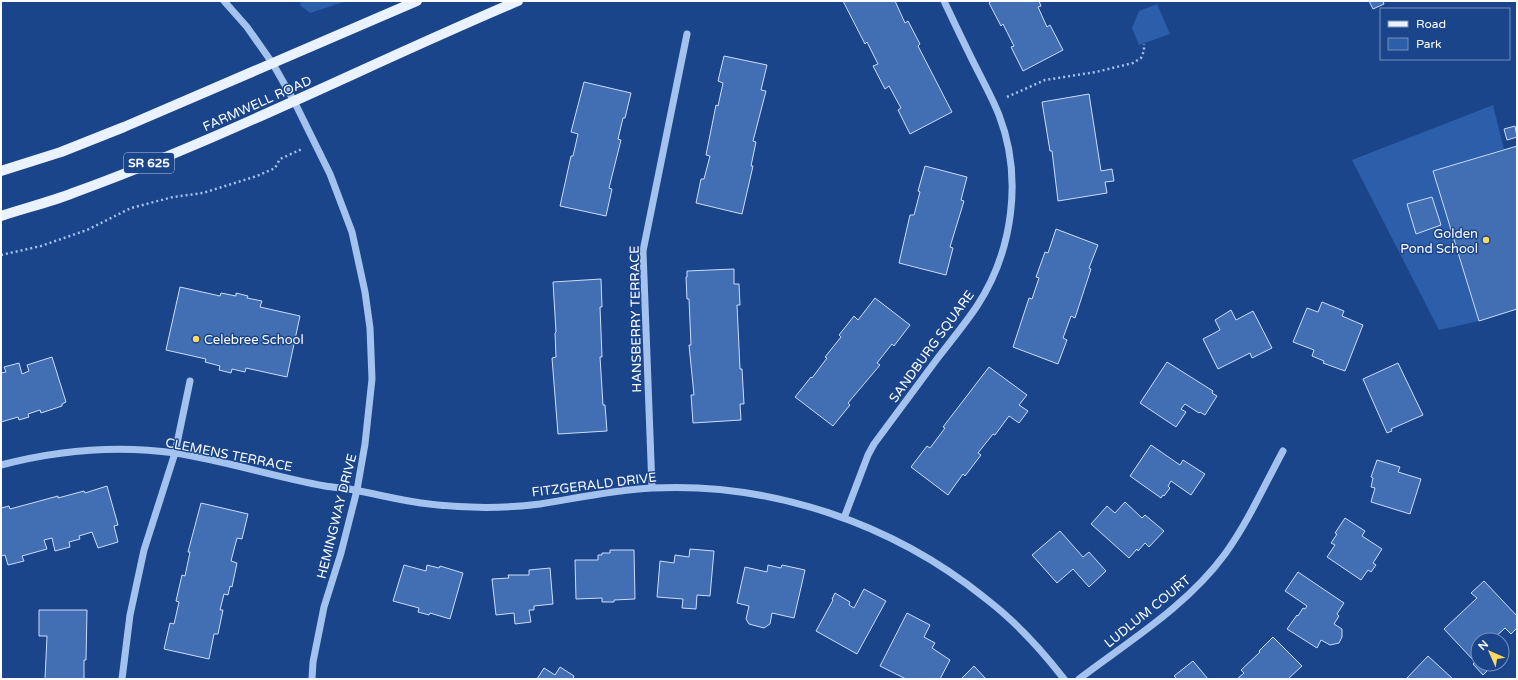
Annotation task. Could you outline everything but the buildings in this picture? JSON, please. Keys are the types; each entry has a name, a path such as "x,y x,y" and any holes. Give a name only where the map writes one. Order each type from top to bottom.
{"main road":[{"path":"1,171 61,152 117,130 417,1"},
{"name":"FARMWELL ROAD","path":"1,216 72,194 133,170 294,101 367,67 518,1"}],"street":[{"name":"HEMINGWAY DRIVE","path":"224,1 247,26 273,64 294,101 330,174 352,232 365,292 370,328 372,378 365,444 357,490 341,553 324,607 313,662 312,679"},
{"name":"SANDBURG SQUARE","path":"844,518 868,455 874,444 978,306 994,274 1008,232 1012,186 1006,138 999,115 944,1"},
{"name":"HANSBERRY TERRACE","path":"652,488 643,251 687,34"},
{"path":"122,679 130,615 144,550 175,453 190,380"},
{"name":"CLEMENS TERRACE","path":"1,465 48,455 78,451 111,449 143,450 175,453 326,486 357,490"},
{"name":"LUDLUM COURT","path":"1079,679 1173,608 1206,576 1224,555 1240,532 1283,451"},
{"name":"FITZGERALD DRIVE","path":"357,490 421,503 486,507 538,504 598,493 652,488 691,488 720,490 777,498 806,505 882,533 918,552 952,574 985,598 1016,625 1044,654 1064,679"}],"path":[{"path":"994,104 1045,80 1096,72 1133,63 1141,58 1144,51 1144,44"},
{"path":"1,255 41,246 87,230 131,208 174,197 203,192 257,176 276,168 280,159 314,144"}],"green space":[{"path":"301,1 347,1 310,13 300,5"},
{"path":"1157,4 1170,34 1139,45 1132,28 1139,11"},
{"path":"1493,105 1504,149 1433,171 1479,321 1439,330 1352,160"}],"place":[{"name":"Golden Pond School","path":"1486,240"},
{"name":"Celebree School","path":"196,339"}]}
